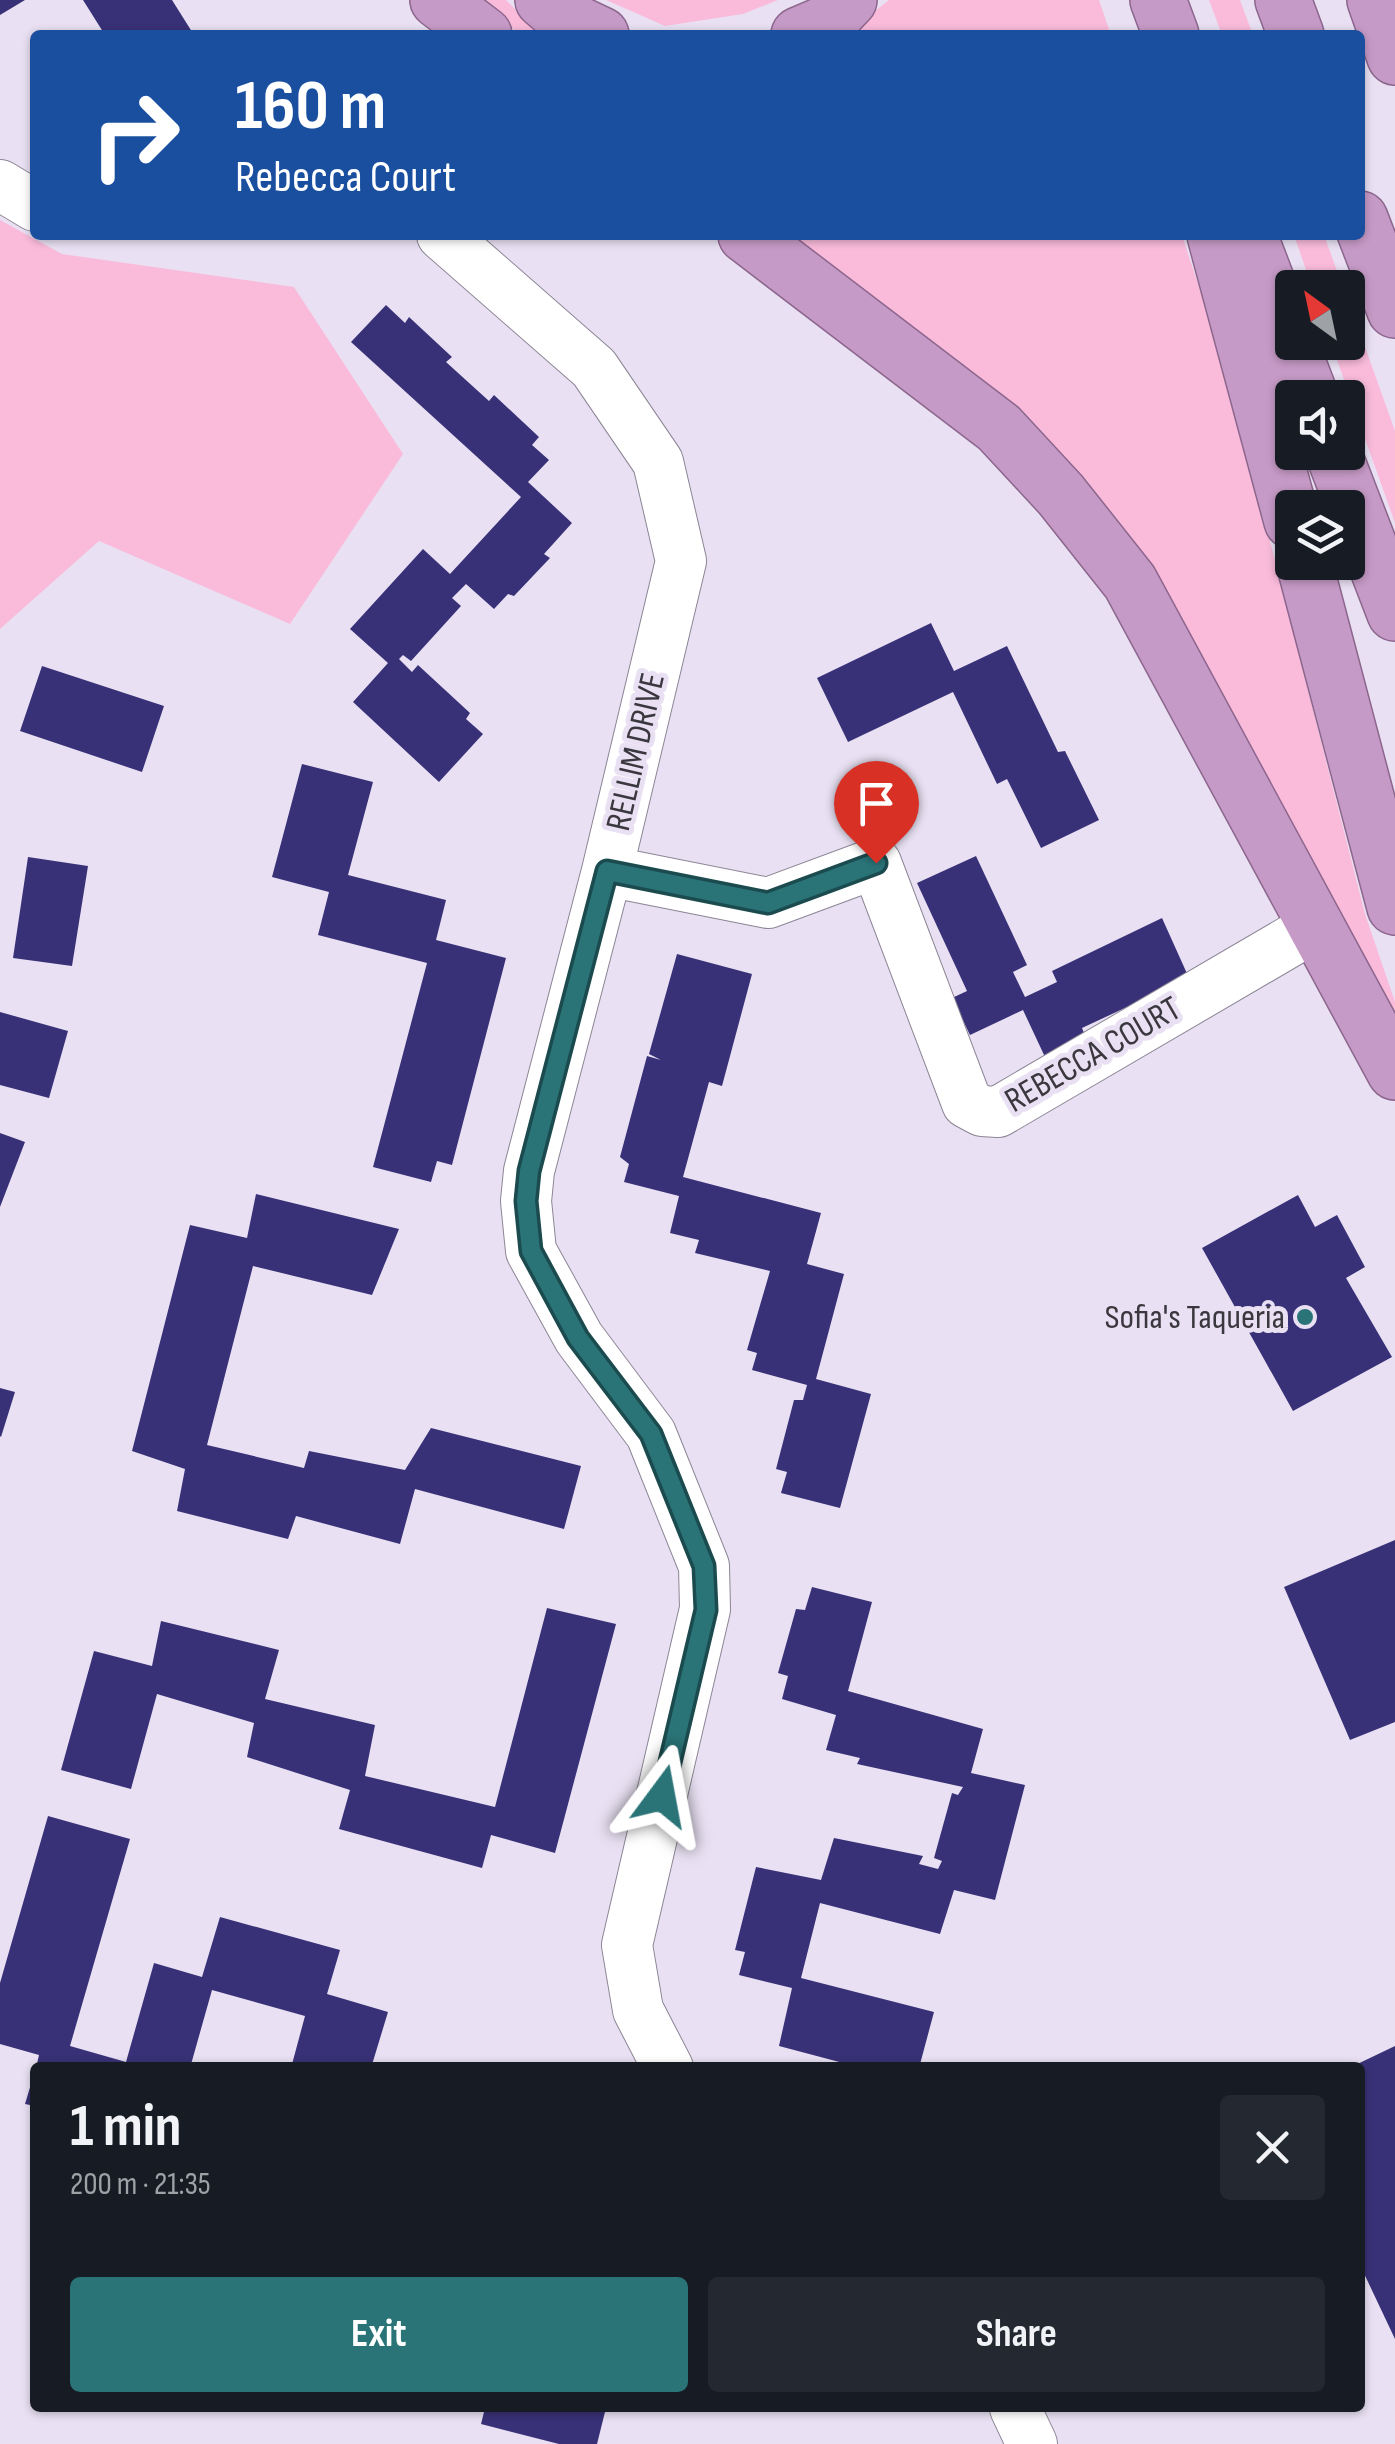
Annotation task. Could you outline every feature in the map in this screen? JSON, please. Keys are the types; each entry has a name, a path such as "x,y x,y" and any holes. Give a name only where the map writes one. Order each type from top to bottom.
{"highway":[{"path":"438,0 477,30"},
{"path":"544,0 563,17 590,30"},
{"path":"811,30 827,23 849,0"},
{"path":"1154,0 1159,30"},
{"path":"1154,0 1169,30"},
{"path":"1284,0 1294,30"},
{"path":"1375,0 1395,57"},
{"path":"1365,231 1395,310"},
{"path":"753,240 999,428 1062,495 1130,582 1395,1072"},
{"path":"1216,240 1284,490"},
{"path":"1251,240 1305,380"},
{"path":"1340,470 1395,614"},
{"path":"1309,580 1395,907"}],"street":[{"path":"0,186 30,203"},
{"name":"RELLIM DRIVE","path":"448,240 594,368 658,462 681,561 607,871 529,1171 526,1201 531,1251 578,1338 651,1434 704,1566 706,1610 627,1944 638,2010 665,2062"},
{"name":"REBECCA COURT","path":"607,871 768,903 876,863 968,1103 982,1111 998,1112 1318,925"},
{"path":"1017,2412 1032,2444"}],"shaded area":[{"path":"475,0 506,0 538,30 514,30"},
{"path":"606,0 778,0 743,14 665,26"},
{"path":"889,0 1099,0 1109,30 850,30"},
{"path":"1209,0 1240,0 1251,30 1220,30"},
{"path":"0,220 30,240 62,254 294,287 403,454 290,624 99,541 0,629"},
{"path":"792,240 1184,240 1228,376 1275,561 1275,580 1280,580 1365,914 1395,1002 1395,1038 1197,650"},
{"path":"1296,240 1326,240 1337,270 1306,270"},
{"path":"1365,347 1395,431 1395,523 1365,439 1365,380 1344,380 1337,360 1365,360"}],"building":[{"path":"0,0 25,0 0,15"},
{"path":"83,0 172,0 191,30 102,30"},
{"path":"386,305 405,323 409,317 452,357 446,362 489,401 494,395 539,437 532,445 549,460 528,482 572,523 544,554 550,558 514,596 508,594 494,609 466,584 452,598 461,606 411,661 403,655 399,659 412,672 418,665 470,713 466,719 483,734 439,782 353,702 388,663 350,629 423,549 450,574 521,497 351,342"},
{"path":"931,623 954,671 1007,646 1058,752 1065,751 1099,820 1041,848 1007,779 997,784 953,692 848,742 817,678"},
{"path":"42,666 164,706 142,772 20,731"},
{"path":"302,764 373,782 348,875 446,900 436,940 506,958 452,1165 437,1161 431,1182 373,1167 427,963 318,935 329,892 272,877"},
{"path":"976,856 1027,965 1013,972 1025,997 1057,982 1052,971 1162,918 1189,978 1082,1028 1086,1038 1045,1057 1023,1010 970,1035 952,998 967,991 917,883"},
{"path":"28,857 88,866 72,966 13,958"},
{"path":"677,954 752,974 722,1086 709,1082 683,1177 821,1213 807,1264 844,1274 816,1379 871,1394 840,1508 781,1493 787,1472 776,1469 794,1400 803,1400 807,1385 752,1370 757,1353 747,1350 770,1271 695,1253 699,1240 670,1233 679,1196 624,1182 629,1164 620,1157 647,1056 661,1060 649,1054"},
{"path":"0,1012 68,1031 49,1098 0,1085"},
{"path":"0,1133 25,1142 0,1207"},
{"path":"256,1194 399,1229 372,1295 253,1266 207,1445 304,1468 309,1451 405,1470 431,1428 581,1466 564,1529 415,1489 400,1544 296,1516 288,1539 177,1511 185,1469 132,1451 190,1225 247,1238"},
{"name":"Sofia's Taqueria","path":"1298,1195 1315,1227 1337,1215 1365,1267 1346,1278 1392,1357 1293,1411 1202,1248"},
{"path":"0,1388 15,1392 1,1437 0,1436"},
{"path":"1395,1540 1395,1722 1350,1740 1284,1587"},
{"path":"812,1587 872,1602 848,1691 983,1729 971,1773 1025,1785 995,1900 954,1890 940,1934 820,1903 801,1978 934,2012 921,2062 839,2062 779,2046 792,1988 739,1975 745,1952 735,1950 756,1867 821,1880 834,1838 923,1856 919,1864 938,1869 942,1861 934,1858 952,1793 958,1795 963,1787 857,1764 860,1758 826,1750 836,1715 782,1699 788,1676 778,1673 796,1609 805,1610"},
{"path":"547,1608 616,1624 555,1853 491,1835 482,1868 339,1829 350,1790 247,1757 254,1723 157,1694 131,1789 61,1770 94,1651 152,1666 161,1621 279,1650 265,1699 375,1725 365,1776 495,1807"},
{"path":"48,1816 130,1839 70,2046 126,2062 37,2062 39,2055 0,2044 0,1983"},
{"path":"220,1917 340,1950 327,1994 388,2012 373,2062 293,2062 305,2016 212,1990 192,2062 126,2062 154,1963 202,1977"},
{"path":"1395,2046 1395,2339 1365,2276 1365,2062 1362,2062"},
{"path":"484,2412 605,2412 597,2444 559,2444 481,2424"}],"place":[{"name":"Sofia's Taqueria","path":"1305,1317"}],"route":[{"path":"662,1796 706,1610 704,1566 651,1434 578,1338 531,1251 526,1201 529,1171 607,871 768,903 876,863"}]}
